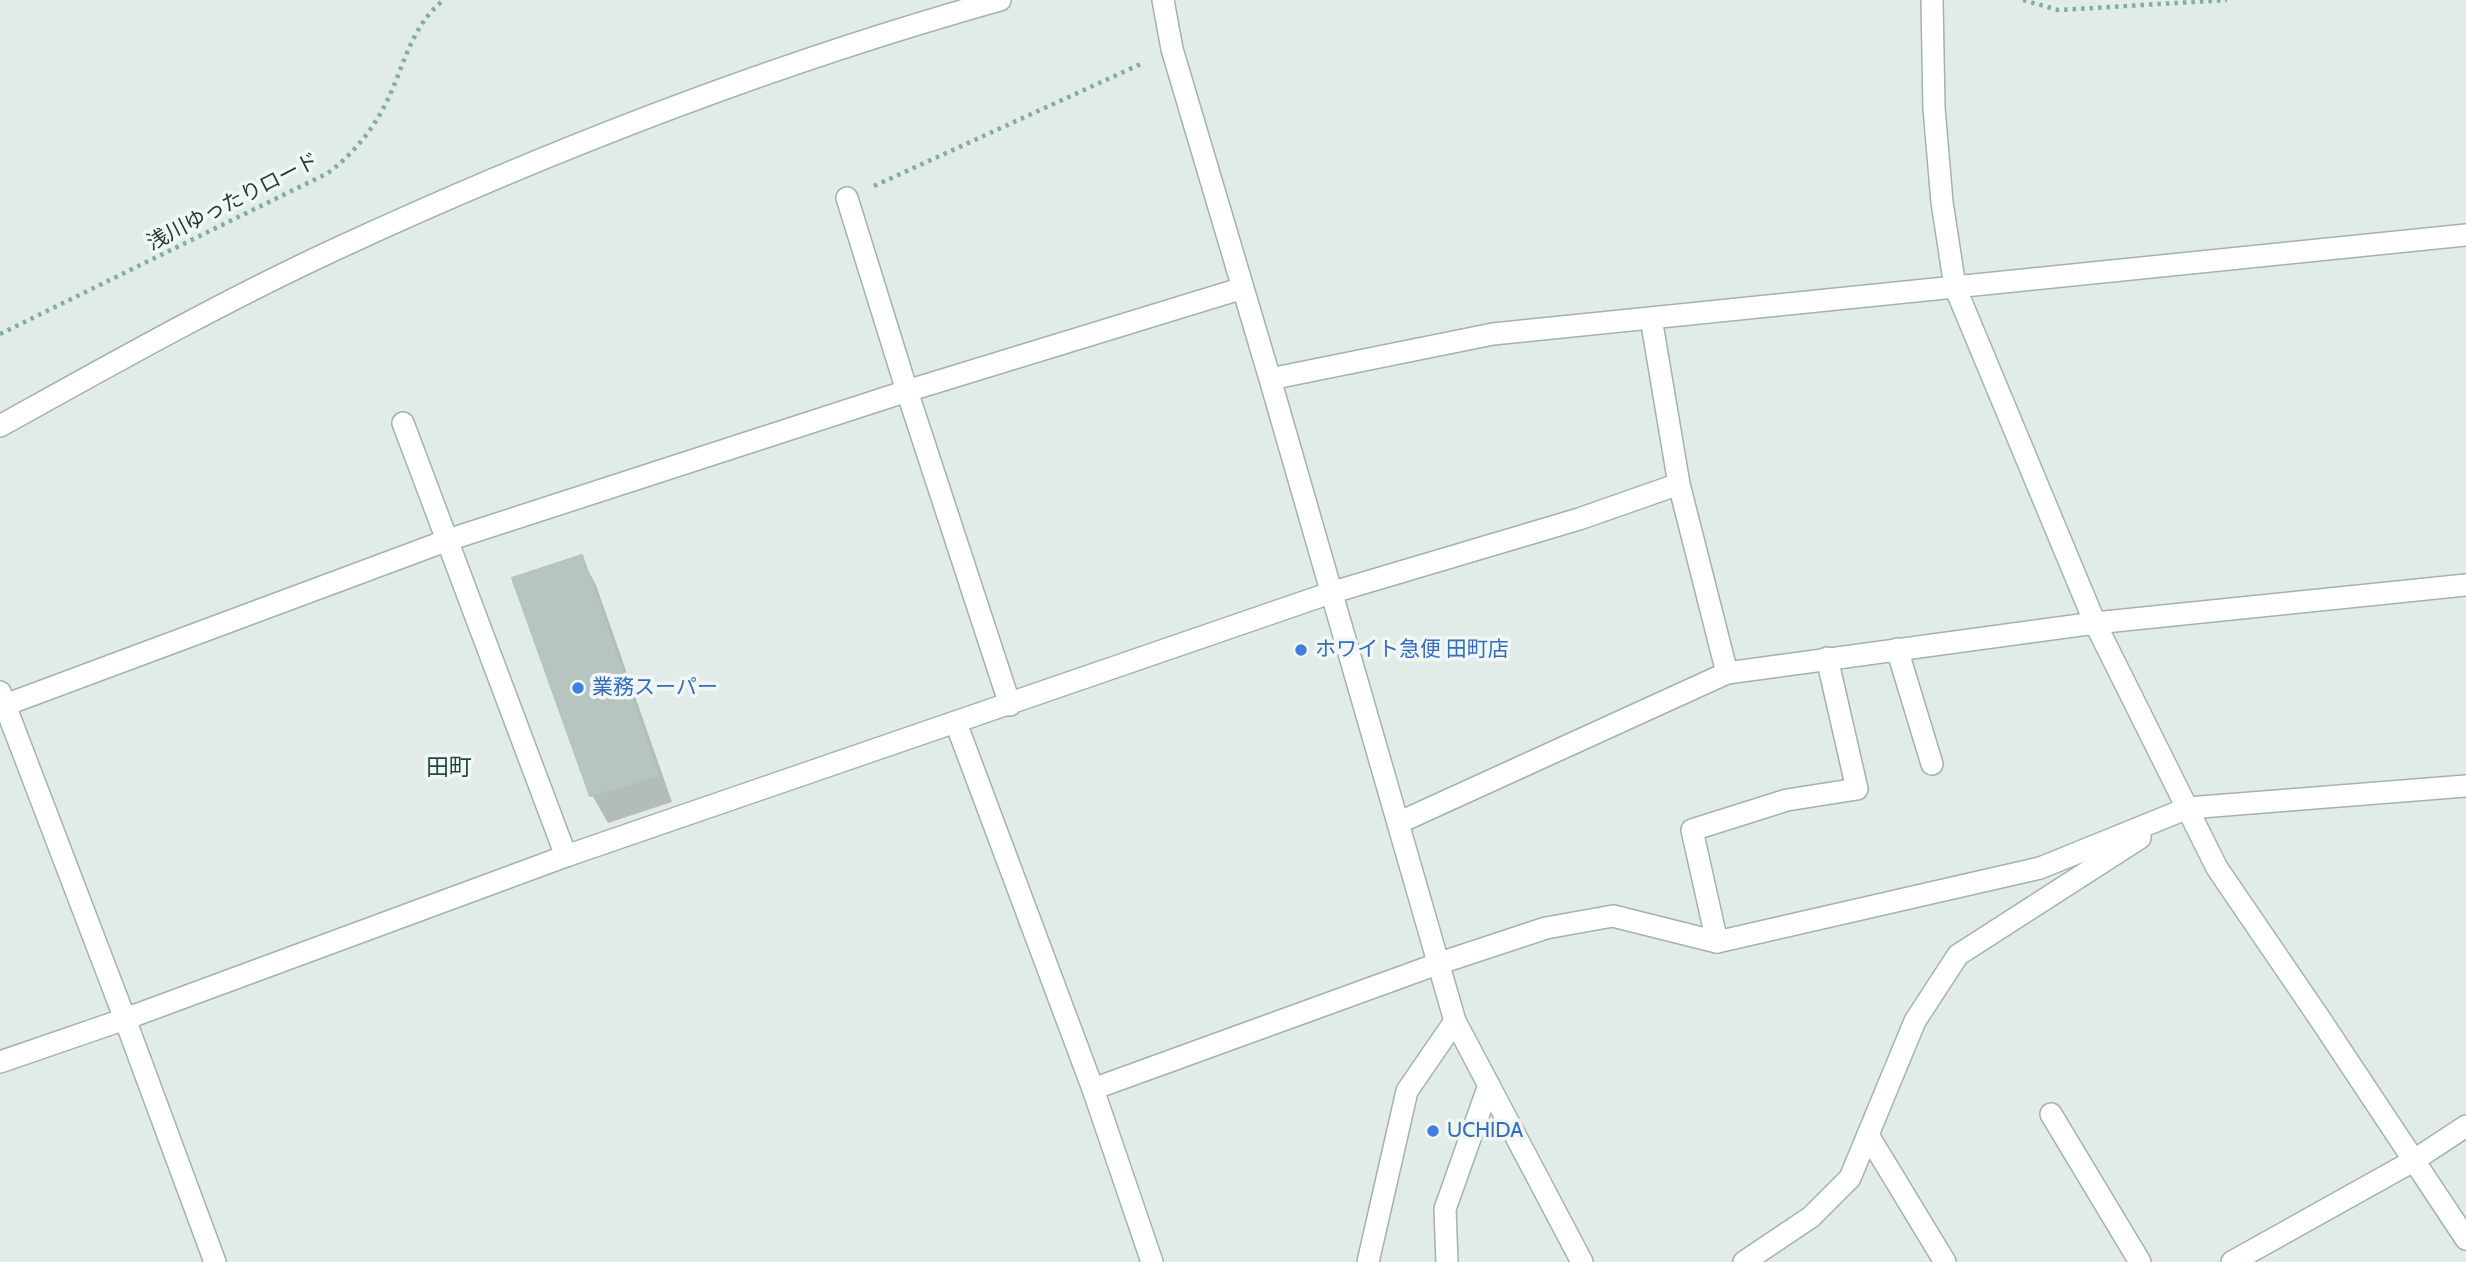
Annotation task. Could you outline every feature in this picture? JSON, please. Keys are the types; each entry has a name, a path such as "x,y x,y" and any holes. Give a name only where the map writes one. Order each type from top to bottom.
{"street":[{"path":"0,426 252,290 433,205 663,110 773,70 895,29 1000,0"},
{"path":"1163,0 1172,49 1455,1021 1582,1262"},
{"path":"1932,0 1934,108 1942,202 1955,287 2095,623 2217,868 2466,1239"},
{"path":"848,198 907,391 1010,705"},
{"path":"1270,379 1493,334 2466,235"},
{"path":"215,1262 2,698 448,540 907,391 1243,288"},
{"path":"1651,318 1679,484 1727,673"},
{"path":"403,423 566,856"},
{"path":"0,1062 125,1019 566,856 1330,593 1579,519 1679,484"},
{"path":"1398,823 1727,673 2095,623 2466,585"},
{"path":"1897,649 1932,764"},
{"path":"1717,942 1692,830 1787,800 1857,789 1827,658"},
{"path":"956,723 1093,1089 1152,1262"},
{"path":"1093,1089 1440,963 1546,928 1613,916 1717,942 2040,868 2188,808 2466,786"},
{"path":"1744,1262 1811,1217 1850,1178 1915,1021 1958,955 2188,808"},
{"path":"1367,1262 1407,1091 1455,1021"},
{"path":"1447,1262 1445,1209 1489,1085"},
{"path":"2051,1114 2140,1262"},
{"path":"2232,1262 2413,1161 2466,1126"},
{"path":"1868,1135 1945,1262"}],"path":[{"name":"浅川ゆったりロード","path":"0,334 328,173 347,159 369,133 387,102 420,25 444,0"},
{"path":"2023,0 2059,10 2227,0"},
{"path":"848,198 1172,49"}],"building":[{"path":"582,555 658,775 590,796 512,578"}],"place":[{"name":"ホワイト急便 田町店","path":"1301,650"},
{"name":"業務スーパー","path":"578,688"},
{"name":"UCHIDA","path":"1433,1131"}],"district":[{"name":"田町","path":"449,768"}]}
